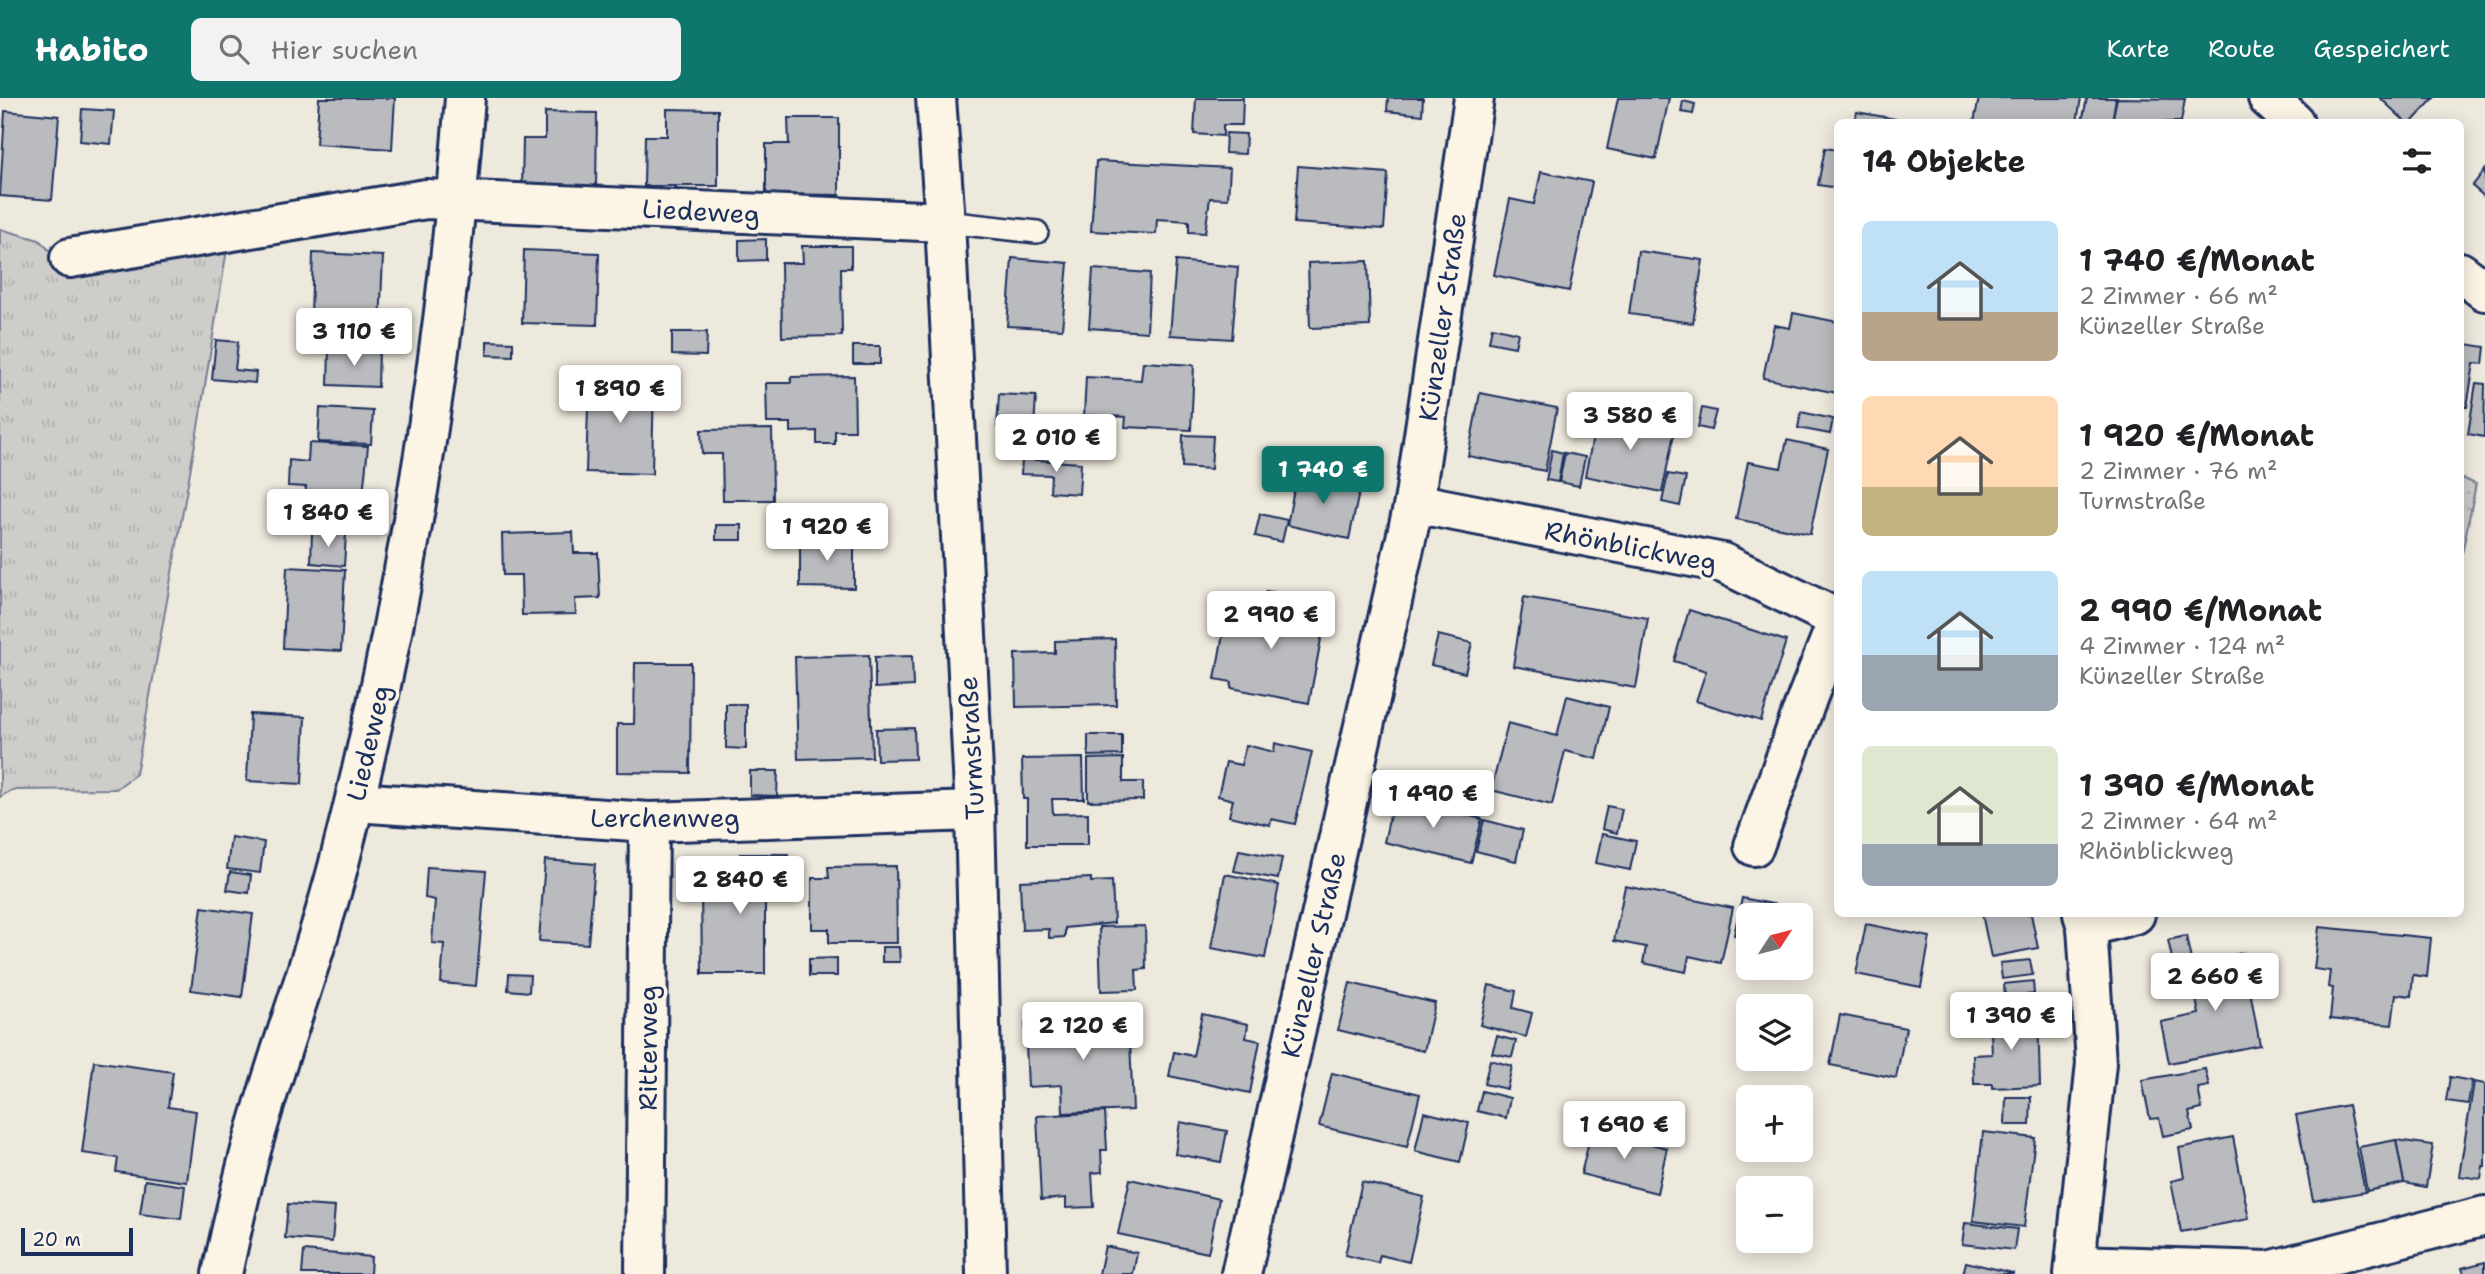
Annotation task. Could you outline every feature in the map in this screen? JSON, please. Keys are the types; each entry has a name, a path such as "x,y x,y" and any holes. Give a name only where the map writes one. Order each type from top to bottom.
{"street":[{"name":"Liedeweg","path":"222,1274 251,1149 319,937 355,802 407,565 436,383 457,200 465,98"},
{"name":"Turmstraße","path":"936,98 945,222 975,811 986,1274"},
{"name":"Künzeller Straße","path":"1241,1274 1414,503 1474,98"},
{"path":"2268,98 2291,119"},
{"name":"Liedeweg","path":"70,258 426,199 945,222"},
{"path":"2464,275 2485,291"},
{"name":"Rhönblickweg","path":"1414,503 1723,563 1834,617"},
{"path":"1755,846 1834,629"},
{"name":"Lerchenweg","path":"355,802 649,822 975,811"},
{"name":"Ritterweg","path":"645,1274 649,822"},
{"path":"2110,917 2085,920 2096,1063 2075,1269 2269,1271 2485,1216"}],"lane":[{"path":"945,222 1037,232"}],"green space":[{"path":"0,229 39,240 69,269 228,243 136,774 116,789 12,790 0,797"},
{"path":"2464,479 2476,484 2464,544"}],"building":[{"path":"319,98 395,98 392,149 316,144"},
{"path":"1196,98 1243,98 1242,125 1223,125 1223,136 1194,134"},
{"path":"1388,98 1423,98 1422,115 1387,111"},
{"path":"1618,98 1669,98 1656,159 1607,149"},
{"path":"1979,98 2081,98 2078,119 1975,119"},
{"path":"2087,98 2116,98 2112,119 2083,119"},
{"path":"2117,98 2185,99 2182,119 2113,119"},
{"path":"2380,98 2434,98 2415,119 2403,119"},
{"path":"1683,101 1695,104 1693,114 1681,112"},
{"path":"82,109 114,111 111,144 80,141"},
{"path":"667,109 718,110 718,186 644,186 645,136 667,136"},
{"path":"5,111 59,116 52,200 0,196"},
{"path":"545,112 597,113 596,189 522,189 523,139 545,139"},
{"path":"1857,112 1896,119 1855,119"},
{"path":"788,118 839,118 839,195 766,194 766,144 789,144"},
{"path":"1226,133 1246,134 1245,154 1225,153"},
{"path":"1825,148 1834,149 1834,187 1818,185"},
{"path":"1096,161 1230,168 1228,199 1210,198 1205,233 1189,232 1189,221 1157,219 1156,234 1091,231"},
{"path":"1298,166 1388,173 1384,229 1294,223"},
{"path":"2485,170 2485,197 2472,186"},
{"path":"1541,172 1592,182 1569,291 1494,275 1510,199 1534,204"},
{"path":"766,239 766,260 739,261 739,240"},
{"path":"802,246 851,246 851,268 841,268 842,336 782,337 781,263 803,263"},
{"path":"524,250 599,253 597,325 522,323"},
{"path":"1638,251 1703,260 1693,323 1629,314"},
{"path":"313,253 383,256 379,349 310,346"},
{"path":"1012,258 1068,263 1062,329 1007,326"},
{"path":"1176,261 1238,267 1232,339 1170,335"},
{"path":"1368,261 1370,326 1310,328 1308,263"},
{"path":"1093,269 1150,273 1147,332 1089,328"},
{"path":"1793,313 1834,321 1834,392 1763,378 1774,325 1790,328"},
{"path":"1492,327 1518,333 1515,347 1489,342"},
{"path":"672,332 707,332 706,356 672,355"},
{"path":"216,340 238,342 235,370 256,372 255,383 212,379"},
{"path":"487,341 513,342 513,356 487,355"},
{"path":"2464,344 2485,347 2483,364 2474,363 2467,407 2464,407"},
{"path":"853,346 880,346 880,364 853,364"},
{"path":"329,349 379,350 378,387 328,385"},
{"path":"1143,362 1194,365 1191,430 1125,427 1126,417 1084,415 1086,377 1141,380"},
{"path":"589,376 654,377 652,474 586,472"},
{"path":"854,376 855,431 835,431 835,444 817,444 817,431 791,432 791,423 767,423 766,383 791,383 791,377"},
{"path":"2476,383 2485,384 2484,437 2468,434"},
{"path":"1480,393 1557,408 1545,471 1468,456"},
{"path":"999,394 1036,396 1034,429 997,427"},
{"path":"320,408 373,411 371,444 318,442"},
{"path":"1702,408 1716,411 1711,430 1698,427"},
{"path":"1801,412 1833,419 1830,434 1798,428"},
{"path":"1598,413 1675,429 1662,492 1585,476"},
{"path":"772,429 773,500 723,500 722,454 702,454 701,430"},
{"path":"1183,435 1213,436 1211,469 1182,467"},
{"path":"1787,440 1828,449 1810,534 1736,519 1748,462 1781,468"},
{"path":"309,443 368,446 361,514 305,511 306,487 288,486 289,460 308,462"},
{"path":"1552,450 1563,453 1558,482 1546,480"},
{"path":"1565,453 1585,457 1579,486 1559,482"},
{"path":"1022,459 1081,463 1079,494 1050,492 1051,475 1021,474"},
{"path":"1297,474 1360,488 1349,539 1287,525"},
{"path":"1668,474 1686,477 1680,506 1662,502"},
{"path":"1260,514 1287,520 1282,542 1255,536"},
{"path":"716,525 742,525 742,540 716,540"},
{"path":"312,532 346,534 344,566 311,563"},
{"path":"573,532 574,553 598,553 600,598 575,599 576,614 522,615 521,575 503,575 502,534"},
{"path":"800,539 854,539 854,588 800,587"},
{"path":"287,567 345,570 341,651 283,648"},
{"path":"1266,591 1309,598 1303,631 1322,634 1309,703 1231,688 1232,682 1215,679 1226,617 1261,623"},
{"path":"1524,597 1648,618 1636,688 1513,666"},
{"path":"1689,610 1786,641 1761,721 1696,701 1706,671 1674,661"},
{"path":"1438,635 1472,643 1465,673 1431,665"},
{"path":"1115,639 1116,705 1016,707 1015,654 1055,653 1055,641"},
{"path":"869,655 872,757 798,759 795,657"},
{"path":"912,656 913,686 875,688 875,657"},
{"path":"635,663 691,663 690,773 617,772 617,724 634,724"},
{"path":"1567,696 1609,707 1597,759 1565,751 1552,805 1491,790 1508,723 1557,736"},
{"path":"726,704 746,704 746,749 726,748"},
{"path":"250,714 305,717 302,784 247,781"},
{"path":"914,728 915,759 877,760 876,729"},
{"path":"1088,735 1122,735 1122,755 1088,756"},
{"path":"1275,743 1312,752 1295,824 1271,819 1270,825 1229,816 1233,800 1218,796 1226,762 1241,765 1246,745 1274,752"},
{"path":"1083,758 1084,799 1052,799 1053,814 1088,813 1088,845 1027,845 1027,799 1023,799 1022,759"},
{"path":"1123,758 1123,782 1143,782 1143,800 1088,801 1088,759"},
{"path":"750,771 778,771 777,796 750,795"},
{"path":"1394,797 1482,819 1471,863 1384,842"},
{"path":"1607,806 1622,809 1617,833 1602,829"},
{"path":"1484,820 1523,830 1516,861 1476,851"},
{"path":"1602,834 1636,841 1630,870 1596,863"},
{"path":"231,837 264,842 260,873 227,869"},
{"path":"1239,850 1282,858 1278,879 1234,871"},
{"path":"740,854 788,854 788,891 765,891 765,974 702,974 701,884 740,884"},
{"path":"545,860 595,864 588,944 539,941"},
{"path":"896,866 897,943 829,943 829,929 812,929 812,878 829,878 828,867"},
{"path":"427,867 486,871 476,986 441,983 444,944 432,943 435,900 425,898"},
{"path":"230,872 251,875 249,893 227,890"},
{"path":"1225,874 1279,885 1265,958 1211,948"},
{"path":"1091,878 1091,882 1112,881 1114,923 1065,928 1065,937 1049,938 1049,929 1022,930 1020,881"},
{"path":"1625,886 1733,908 1721,963 1689,956 1686,972 1643,963 1646,947 1614,941"},
{"path":"1742,898 1768,903 1741,903"},
{"path":"202,907 253,914 242,997 191,990"},
{"path":"1983,917 2032,917 2038,948 1991,957"},
{"path":"1866,924 1930,937 1921,987 1856,974"},
{"path":"1145,926 1146,969 1136,970 1137,990 1101,991 1099,927"},
{"path":"2319,927 2431,938 2427,977 2413,975 2411,996 2396,994 2392,1025 2330,1019 2333,988 2328,987 2330,971 2314,969"},
{"path":"2186,936 2191,960 2173,963 2168,940"},
{"path":"882,947 899,947 900,962 882,962"},
{"path":"2243,953 2260,1045 2169,1063 2161,1022 2199,1014 2189,964"},
{"path":"837,958 837,976 809,976 809,959"},
{"path":"2030,960 2033,975 2002,979 2000,963"},
{"path":"509,974 530,975 529,992 508,990"},
{"path":"2033,981 2034,994 2005,998 2004,984"},
{"path":"1350,983 1435,1003 1424,1051 1338,1030"},
{"path":"1489,985 1516,991 1513,1008 1532,1013 1526,1037 1480,1025"},
{"path":"2038,1011 2040,1086 1992,1088 1992,1084 1974,1084 1973,1055 1992,1054 1990,1012"},
{"path":"1202,1014 1248,1024 1246,1038 1260,1041 1250,1093 1169,1076 1174,1052 1193,1056"},
{"path":"1840,1015 1906,1028 1896,1078 1830,1065"},
{"path":"1129,1017 1133,1110 1063,1113 1062,1085 1028,1087 1025,1023"},
{"path":"1497,1036 1516,1041 1512,1057 1492,1053"},
{"path":"1490,1060 1512,1066 1507,1089 1484,1084"},
{"path":"94,1061 173,1072 168,1107 196,1111 187,1182 116,1172 118,1158 82,1153"},
{"path":"2205,1069 2209,1086 2198,1088 2202,1109 2189,1112 2193,1130 2163,1136 2159,1118 2150,1119 2142,1080"},
{"path":"1332,1073 1420,1094 1407,1147 1319,1126"},
{"path":"2450,1077 2472,1081 2468,1104 2446,1101"},
{"path":"2474,1082 2485,1084 2485,1167 2483,1166 2481,1179 2459,1176"},
{"path":"1482,1091 1510,1098 1506,1118 1477,1111"},
{"path":"2006,1097 2031,1097 2030,1125 2005,1125"},
{"path":"2348,1105 2365,1192 2313,1201 2296,1115"},
{"path":"1105,1112 1107,1150 1101,1150 1102,1172 1092,1173 1094,1207 1066,1208 1066,1198 1041,1200 1037,1116"},
{"path":"1424,1112 1469,1123 1460,1162 1415,1151"},
{"path":"1180,1122 1227,1131 1221,1162 1175,1154"},
{"path":"1592,1129 1667,1148 1657,1193 1581,1174"},
{"path":"1983,1132 2035,1138 2024,1227 1973,1221"},
{"path":"2233,1137 2249,1219 2181,1232 2171,1181 2184,1178 2179,1148"},
{"path":"2396,1140 2433,1145 2426,1187 2404,1183"},
{"path":"2396,1140 2404,1183 2367,1191 2359,1147"},
{"path":"1130,1179 1219,1199 1208,1253 1118,1234"},
{"path":"145,1180 185,1186 181,1219 140,1214"},
{"path":"1362,1182 1424,1197 1409,1262 1380,1255 1378,1263 1345,1255"},
{"path":"288,1204 335,1207 332,1242 285,1238"},
{"path":"1965,1223 2017,1229 2014,1250 1962,1244"},
{"path":"1105,1246 1137,1253 1133,1274 1099,1274"},
{"path":"304,1251 371,1257 370,1274 302,1274"},
{"path":"1966,1262 2013,1273 2013,1274 1963,1274"},
{"path":"2485,1262 2485,1274 2464,1274 2462,1268"}]}
